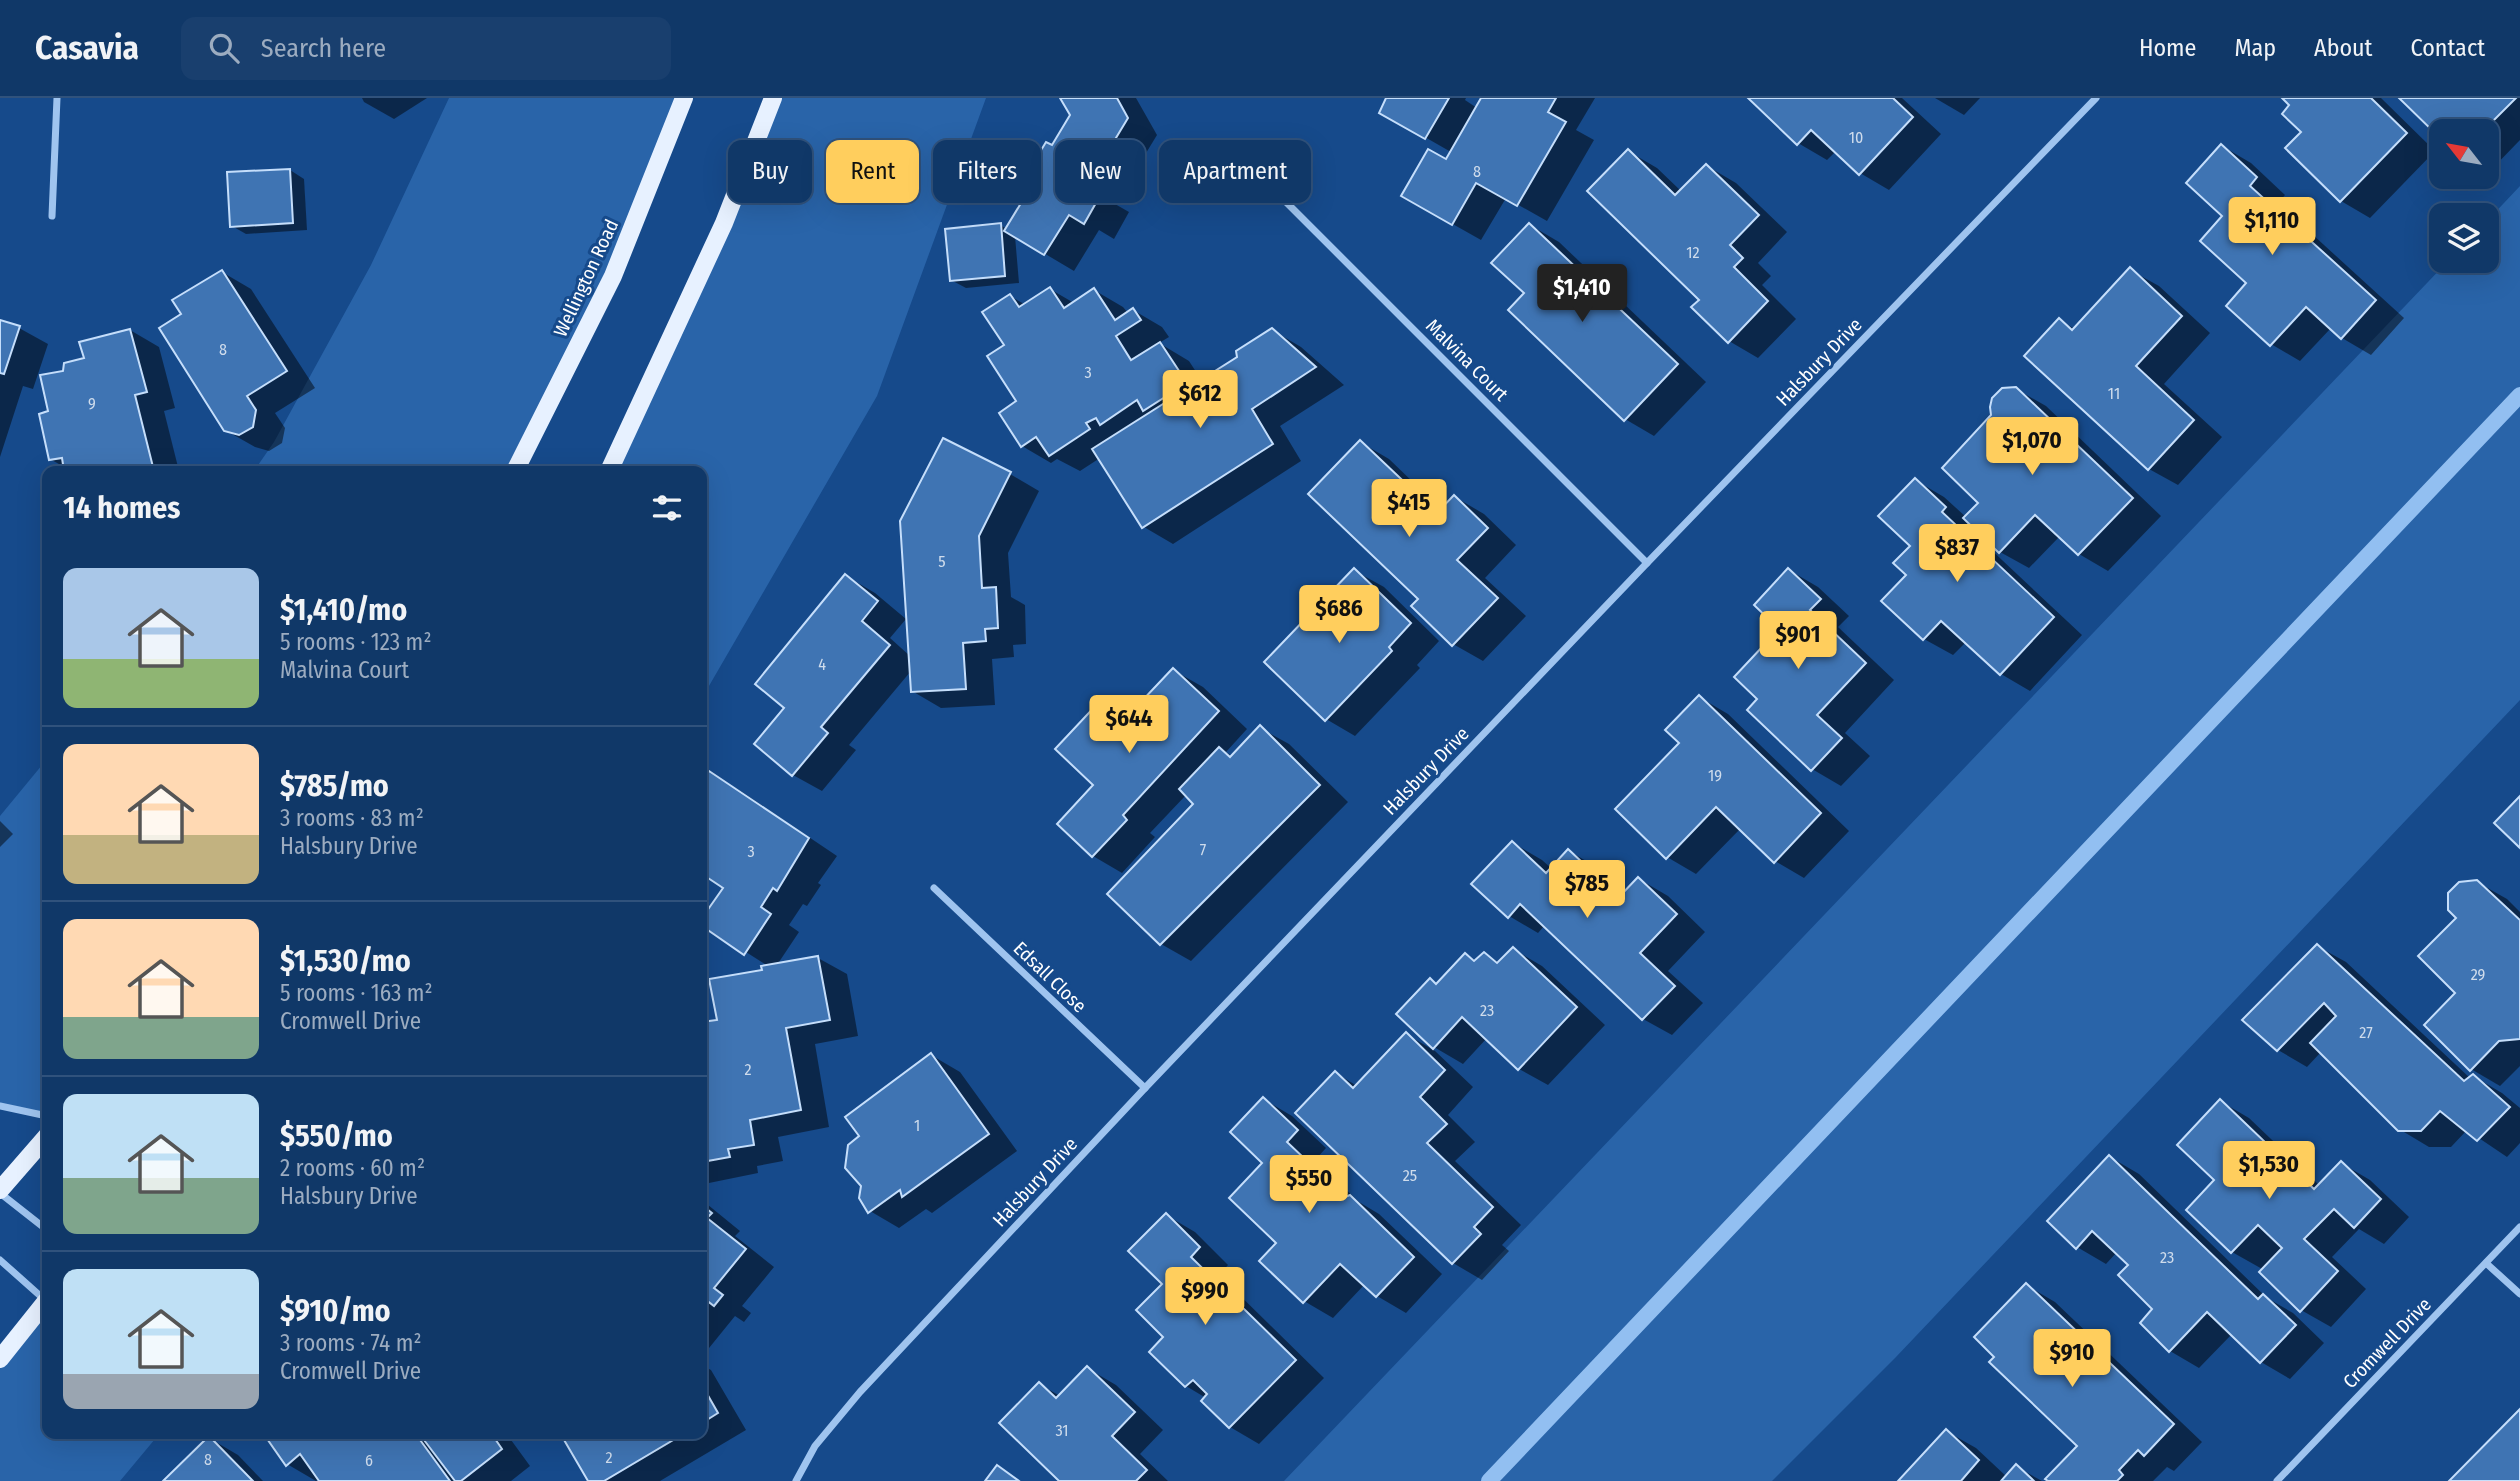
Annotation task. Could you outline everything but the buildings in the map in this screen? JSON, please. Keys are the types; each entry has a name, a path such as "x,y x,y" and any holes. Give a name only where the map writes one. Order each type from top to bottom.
{"main road":[{"name":"Wellington Road","path":"518,466 613,276 684,98"},
{"path":"611,466 724,223 773,98"},
{"path":"0,1191 42,1142"},
{"path":"0,1359 42,1307"}],"street":[{"path":"52,216 57,98"},
{"name":"Halsbury Drive","path":"796,1481 815,1446 860,1392 1145,1088 2096,98"},
{"name":"Malvina Court","path":"1287,203 1647,563"},
{"name":"Edsall Close","path":"934,888 1145,1088"},
{"path":"0,1106 42,1115"},
{"path":"0,1191 42,1226"},
{"name":"Cromwell Drive","path":"2277,1481 2520,1227"},
{"path":"0,1260 42,1297"},
{"path":"2486,1263 2520,1294"}],"shaded area":[{"path":"449,98 684,98 517,466 257,466 274,442 371,265"},
{"path":"773,98 986,98 971,140 933,140 933,203 948,203 877,396 707,689 707,466 610,466 728,200 728,203 812,203 812,140 754,140"},
{"path":"2520,186 2520,700 1896,1357 1772,1481 1284,1481 2437,273 2499,273 2499,208"},
{"path":"42,765 42,1115 0,1106 0,816"},
{"path":"42,1305 42,1439 155,1439 120,1481 0,1481 0,1356"}],"waterway":[{"path":"1489,1481 2520,395"}]}
